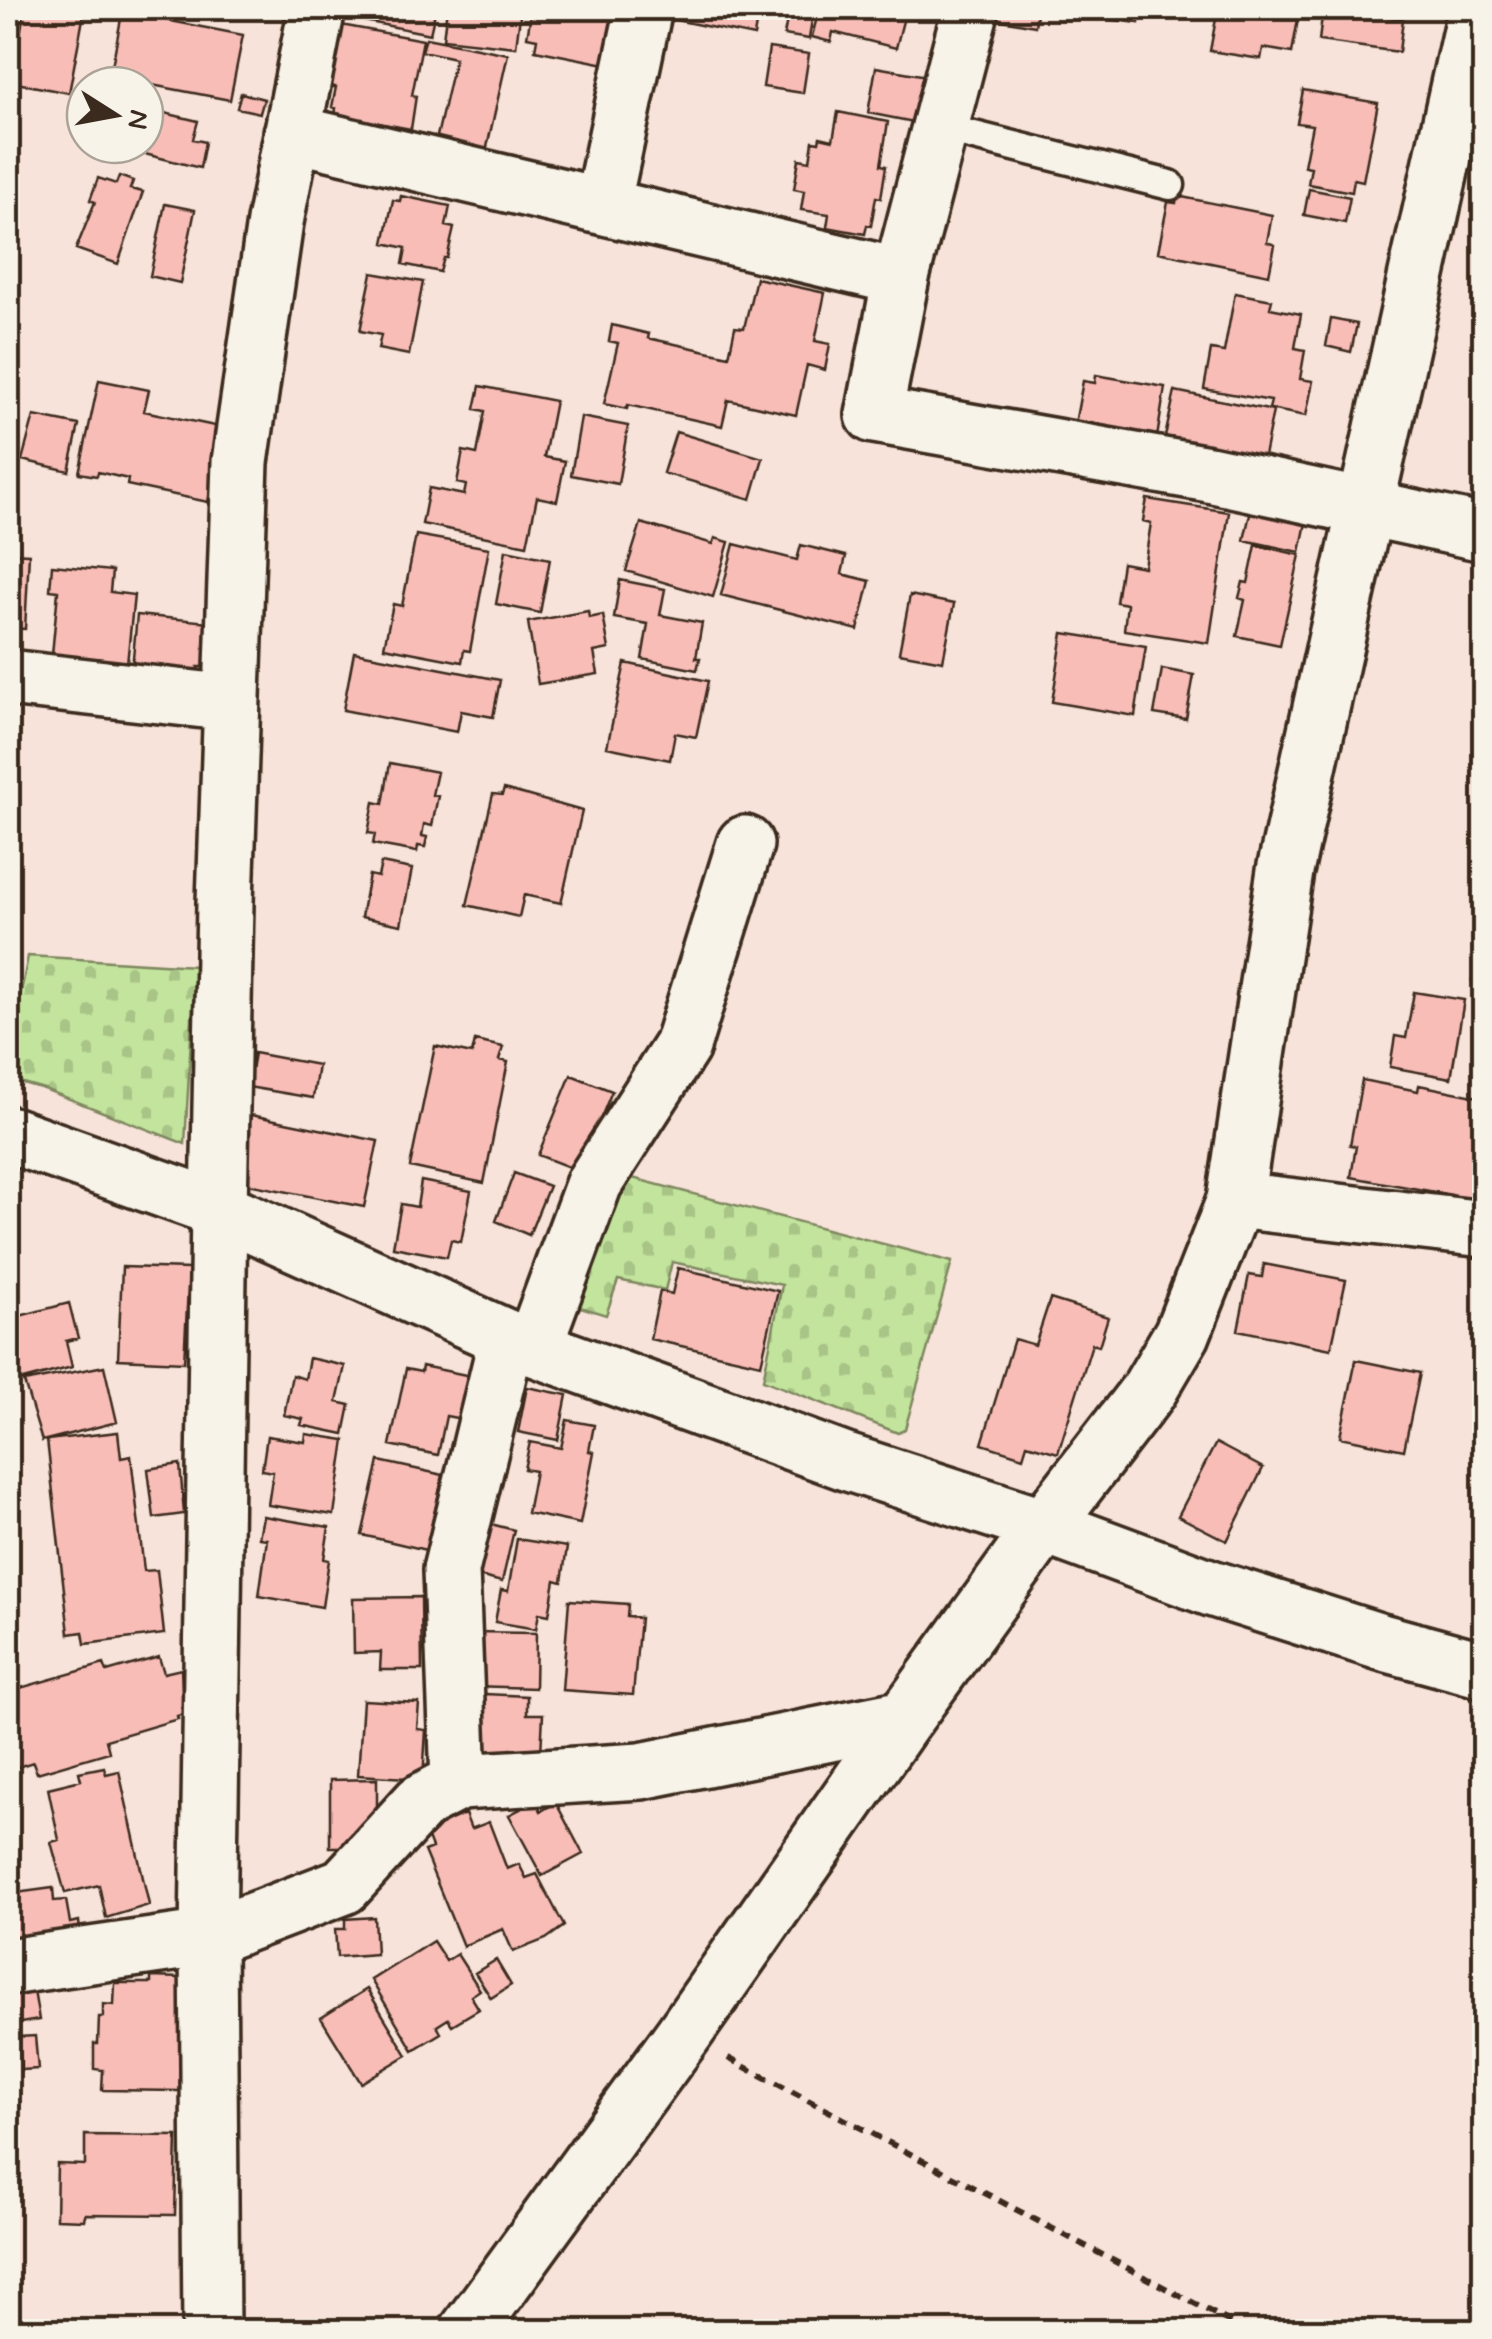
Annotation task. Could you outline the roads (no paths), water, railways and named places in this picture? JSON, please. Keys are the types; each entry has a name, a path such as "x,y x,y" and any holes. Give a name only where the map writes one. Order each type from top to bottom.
{"street":[{"path":"212,2332 208,1938 219,1210 240,462 275,222 317,8"},
{"path":"602,206 644,8"},
{"path":"971,8 901,276 874,415 1209,474 1484,534"},
{"path":"467,2332 683,2035 905,1718 1148,1390 1182,1334 1235,1200 1285,871 1365,510 1471,101 1476,8"},
{"path":"292,134 901,276"},
{"path":"8,678 231,702"},
{"path":"459,1782 451,1570 520,1342 594,1183 682,1046 746,844"},
{"path":"8,1134 219,1210 520,1342 846,1462 1044,1526 1212,1588 1484,1670"},
{"path":"1235,1200 1484,1229"},
{"path":"8,1967 208,1938 344,1886 421,1802 459,1782 641,1771 905,1718"}],"lane":[{"path":"938,127 1170,185"}]}
